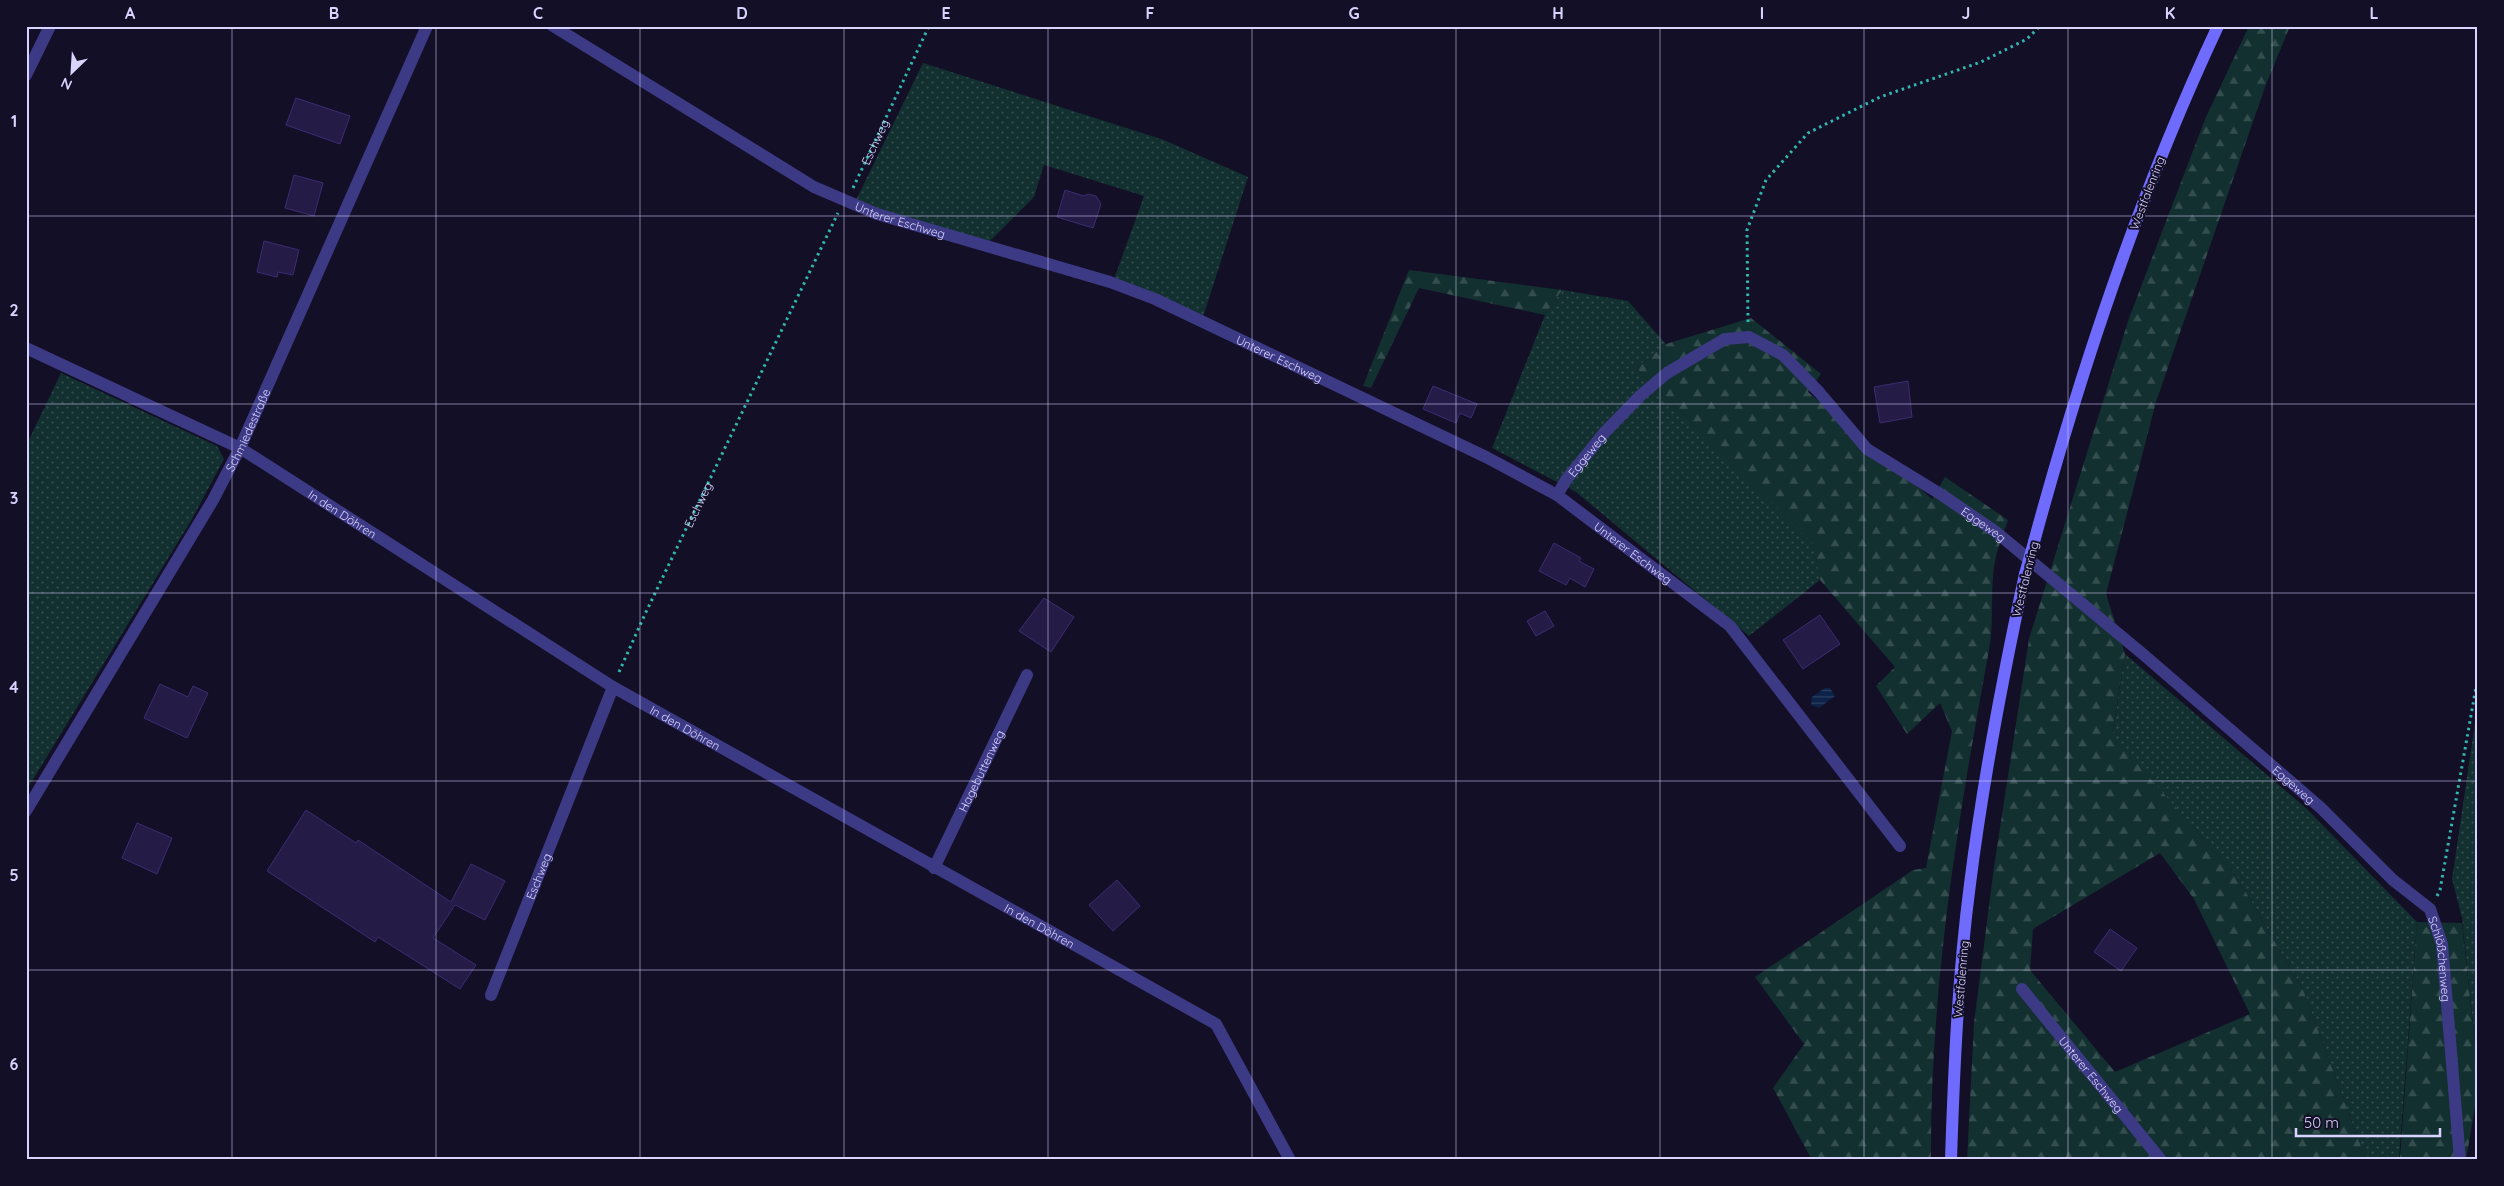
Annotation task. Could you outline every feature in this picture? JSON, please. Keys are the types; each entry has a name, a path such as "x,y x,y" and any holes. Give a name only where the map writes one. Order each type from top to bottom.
{"main road":[{"name":"Westfalenring","path":"1951,1160 1955,1045 1970,884 1987,766 2025,574 2060,445 2093,341 2149,184 2218,26"}],"street":[{"path":"26,76 50,26"},
{"name":"Schmiedestraße","path":"26,811 213,500 240,448 427,26"},
{"name":"Unterer Eschweg","path":"553,26 814,187 844,202 877,214 1110,282 1155,299 1486,458 1557,495 1730,626 1900,846"},
{"name":"Eggeweg","path":"1557,495 1566,480 1604,433 1641,395 1667,372 1725,339 1749,337 1783,355 1819,392 1867,449 1942,495 1996,532 2144,655 2321,808 2393,880 2430,909"},
{"name":"In den Döhren","path":"26,348 240,448 613,687 1216,1024 1290,1160"},
{"name":"Hagebuttenweg","path":"934,868 1027,675"},
{"name":"Eschweg","path":"491,995 613,687"},
{"name":"Schlößchenweg","path":"2430,909 2442,944 2460,1160"},
{"name":"Unterer Eschweg","path":"2022,989 2161,1160"}],"path":[{"name":"Eschweg","path":"613,687 646,612 844,202 858,179 929,26"},
{"path":"1749,337 1747,230 1766,180 1808,133 1880,97 1981,62 2027,39 2040,26"},
{"name":"Schlößchenweg","path":"2430,909 2440,890 2478,676"}],"green space":[{"path":"2249,26 2290,26 2265,87 2156,402 2106,594 2125,654 2112,735 2237,877 2304,992 2366,1160 1967,1160 1974,1023 1994,867 2029,639 2129,318 2206,117","holes":["2160,853 2194,899 2250,1014 2115,1072 2030,970 2033,929"]},
{"path":"923,63 1164,140 1248,177 1203,317 1114,279 1144,196 1044,165 1034,197 989,242 855,202"},
{"path":"1409,270 1562,290 1545,315 1419,288 1371,388 1363,386"},
{"path":"1562,290 1628,301 1666,344 1636,368 1814,544 1820,580 1749,636 1576,492 1492,448 1545,315"},
{"path":"1751,318 1821,374 1808,392 1932,499 1945,477 2008,520 1994,567 1991,638 1967,776 1948,904 1935,1031 1931,1160 1812,1160 1773,1088 1804,1044 1755,977 1913,870 1926,868 1952,731 1940,703 1907,734 1876,686 1895,667 1820,580 1813,544 1636,368 1666,344"},
{"path":"61,373 217,446 224,459 192,519 26,791 26,446"},
{"path":"2125,654 2307,809 2417,922 2399,1159 2366,1160 2304,992 2237,877 2112,736"},
{"path":"2478,703 2478,1072 2462,918 2452,879"},
{"path":"2417,922 2462,923 2478,1072 2478,1089 2466,1160 2392,1160 2400,1159"}],"water":[{"path":"1825,688 1830,688 1835,696 1819,708 1811,705 1812,697"}],"building":[{"path":"296,98 350,116 340,144 286,125"},
{"path":"294,175 323,183 314,216 285,208"},
{"path":"1065,190 1084,196 1088,194 1096,196 1101,204 1093,228 1057,217"},
{"path":"264,241 299,250 293,275 278,272 277,277 257,272"},
{"path":"1908,381 1912,417 1880,423 1874,387"},
{"path":"1433,386 1477,404 1471,418 1460,413 1456,423 1423,409"},
{"path":"1554,543 1581,558 1579,561 1594,569 1585,587 1570,578 1566,585 1539,571"},
{"path":"1044,598 1074,617 1051,652 1019,631"},
{"path":"1545,611 1554,626 1536,636 1527,621"},
{"path":"1820,615 1840,644 1803,669 1783,640"},
{"path":"160,684 188,697 193,686 208,693 187,738 144,718"},
{"path":"306,810 356,843 358,840 451,902 471,864 505,881 485,920 455,905 433,938 476,965 460,989 378,937 375,942 267,871"},
{"path":"137,823 172,838 157,874 122,858"},
{"path":"1117,880 1140,906 1113,931 1089,905"},
{"path":"2110,929 2137,948 2121,971 2094,952"}]}
